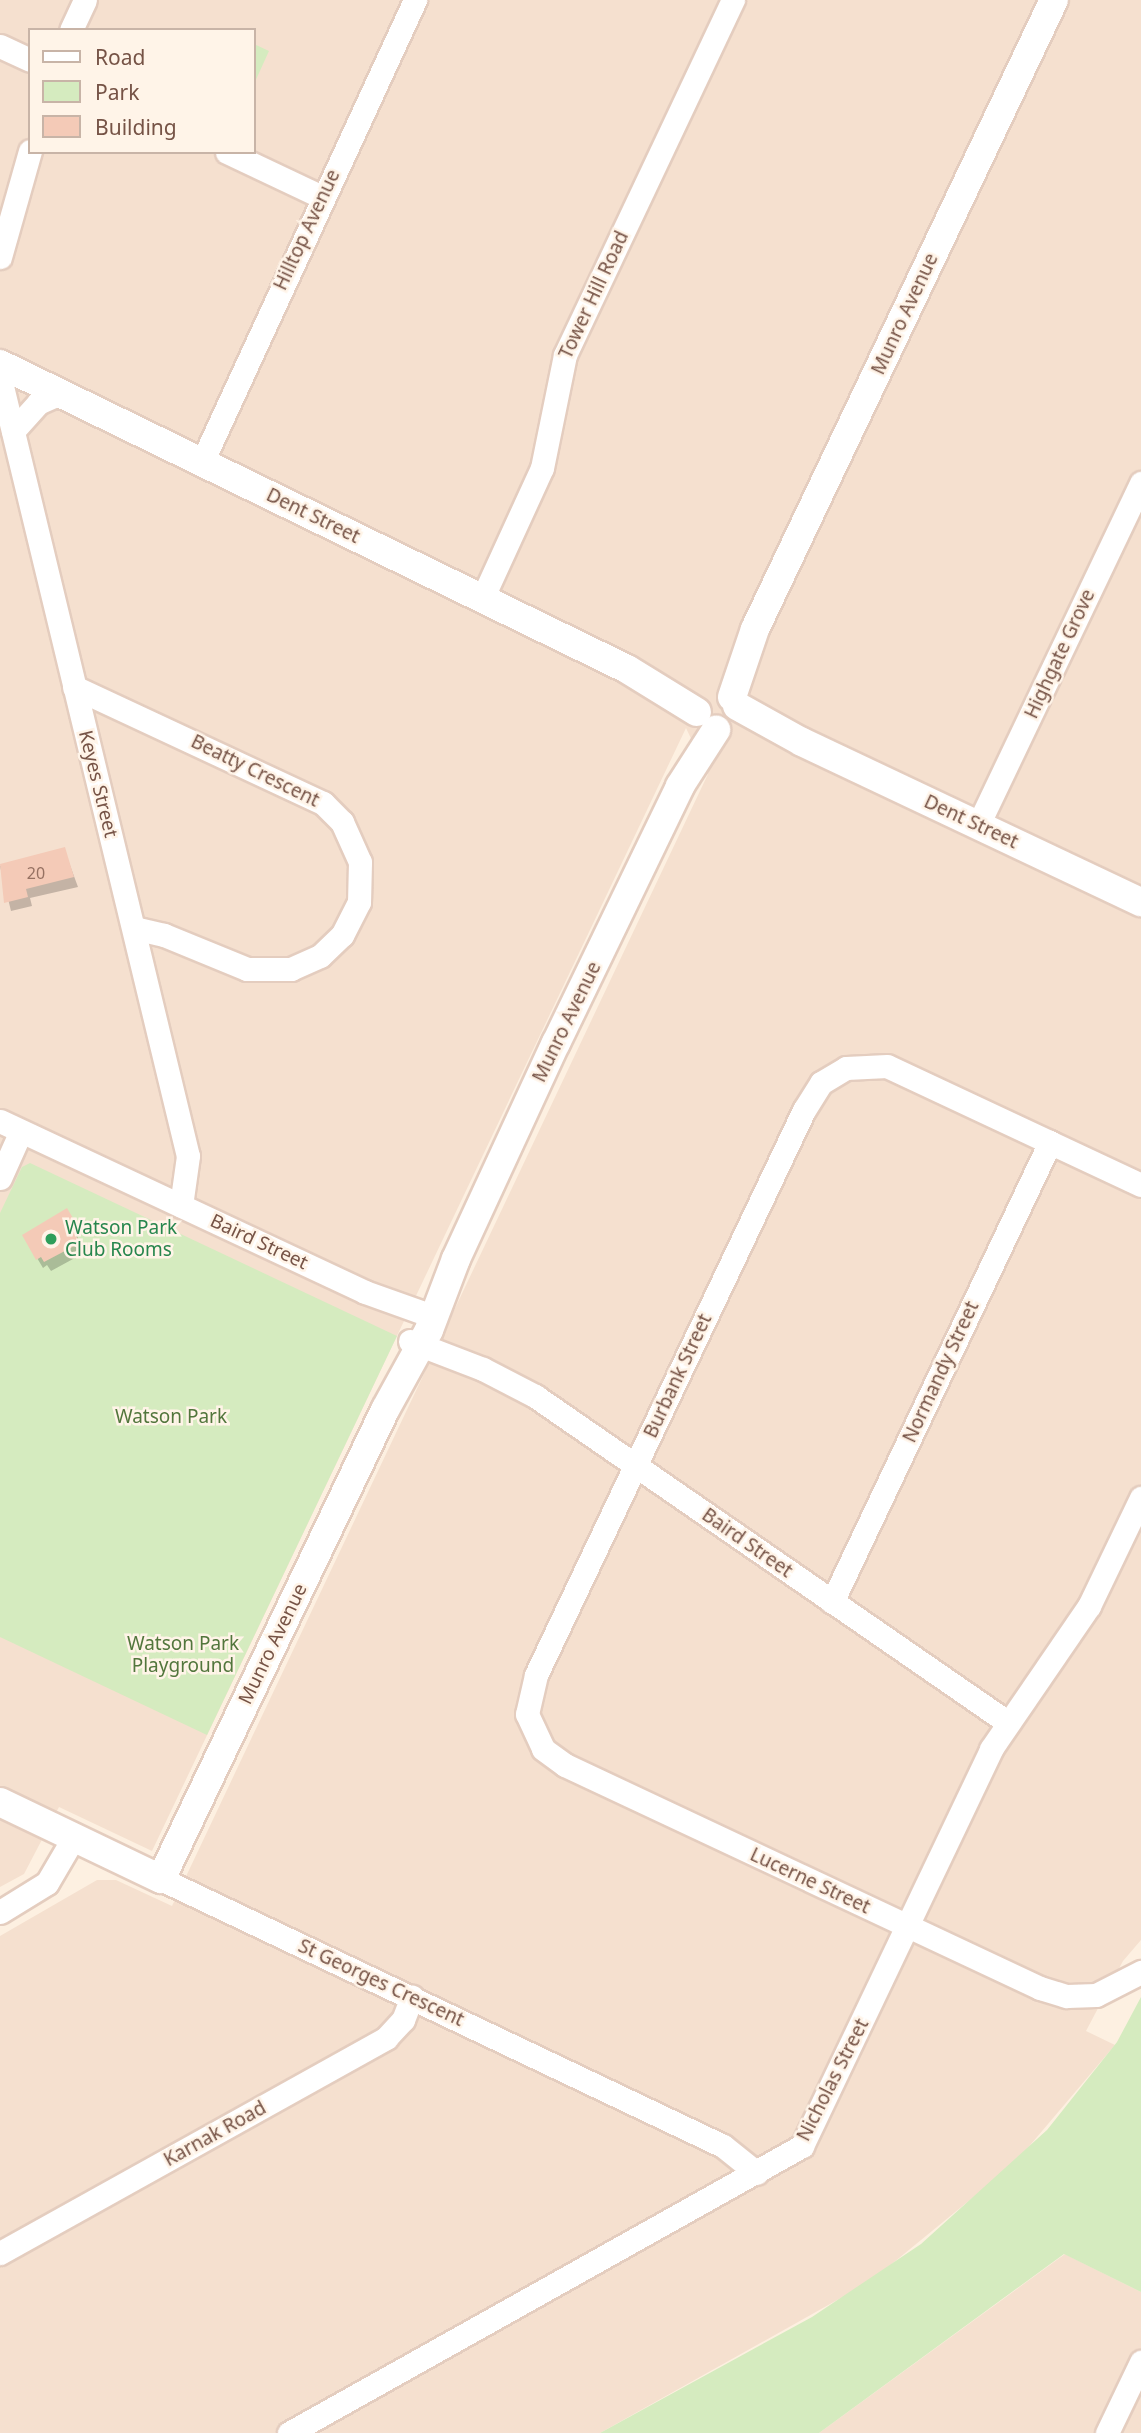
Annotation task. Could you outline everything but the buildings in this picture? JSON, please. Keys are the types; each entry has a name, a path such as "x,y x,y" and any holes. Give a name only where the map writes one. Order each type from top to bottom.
{"street":[{"path":"72,28 85,0"},
{"name":"Hilltop Avenue","path":"202,462 415,0"},
{"name":"Tower Hill Road","path":"482,599 541,468 565,355 733,0"},
{"name":"Munro Avenue","path":"161,1879 1054,0"},
{"path":"0,46 28,59"},
{"path":"0,257 29,154"},
{"path":"231,154 322,197"},
{"name":"Dent Street","path":"0,364 627,669 717,710 802,742 1141,902"},
{"name":"Keyes Street","path":"0,378 134,928 188,1169 181,1206"},
{"path":"13,431 38,403 60,393"},
{"name":"Highgate Grove","path":"978,825 1141,483"},
{"name":"Beatty Crescent","path":"74,687 323,803 342,822 360,862 359,902 342,935 320,956 291,969 247,969 164,935 134,928"},
{"name":"Burbank Street","path":"536,1739 527,1714 533,1683 812,1094 846,1068 887,1066 1049,1142"},
{"name":"Baird Street","path":"0,1121 365,1292 483,1369 527,1391 1007,1722"},
{"path":"0,1178 21,1131"},
{"name":"Keyes Street","path":"159,1196 177,1167 181,1138"},
{"path":"1049,1142 1141,1185"},
{"name":"Normandy Street","path":"832,1602 1049,1142"},
{"name":"Nicholas Street","path":"289,2433 802,2146 1007,1722 1089,1606 1141,1499"},
{"name":"Lucerne Street","path":"536,1739 565,1765 1054,1993 1096,1995 1122,1986 1141,1972"},
{"name":"St Georges Crescent","path":"0,1802 723,2146 757,2173"},
{"path":"0,1912 47,1882 74,1837"},
{"name":"Karnak Road","path":"0,2253 386,2038 403,2020 412,1997"},
{"path":"1107,2433 1141,2362"}],"shaded area":[{"path":"0,0 1141,0 1141,1940 1123,1961 1086,2031 1115,2045 1015,2163 871,2281 600,2433 0,2433 0,1936 97,1880 116,1880 172,1906 708,774 686,728 152,1851 59,1807 24,1874 0,1887"},
{"path":"1065,2254 1141,2292 1141,2433 819,2433"}],"green space":[{"path":"256,45 269,51 256,80"},
{"name":"Watson Park","path":"30,1163 397,1336 207,1735 0,1637 0,1213 22,1167"},
{"path":"1141,1997 1141,2292 1064,2254 819,2433 600,2433 812,2317 921,2244 1047,2130 1117,2042"}],"place":[{"name":"Watson Park Club Rooms","path":"51,1239"}],"park label":[{"name":"Watson Park Playground","path":"183,1655"}]}
